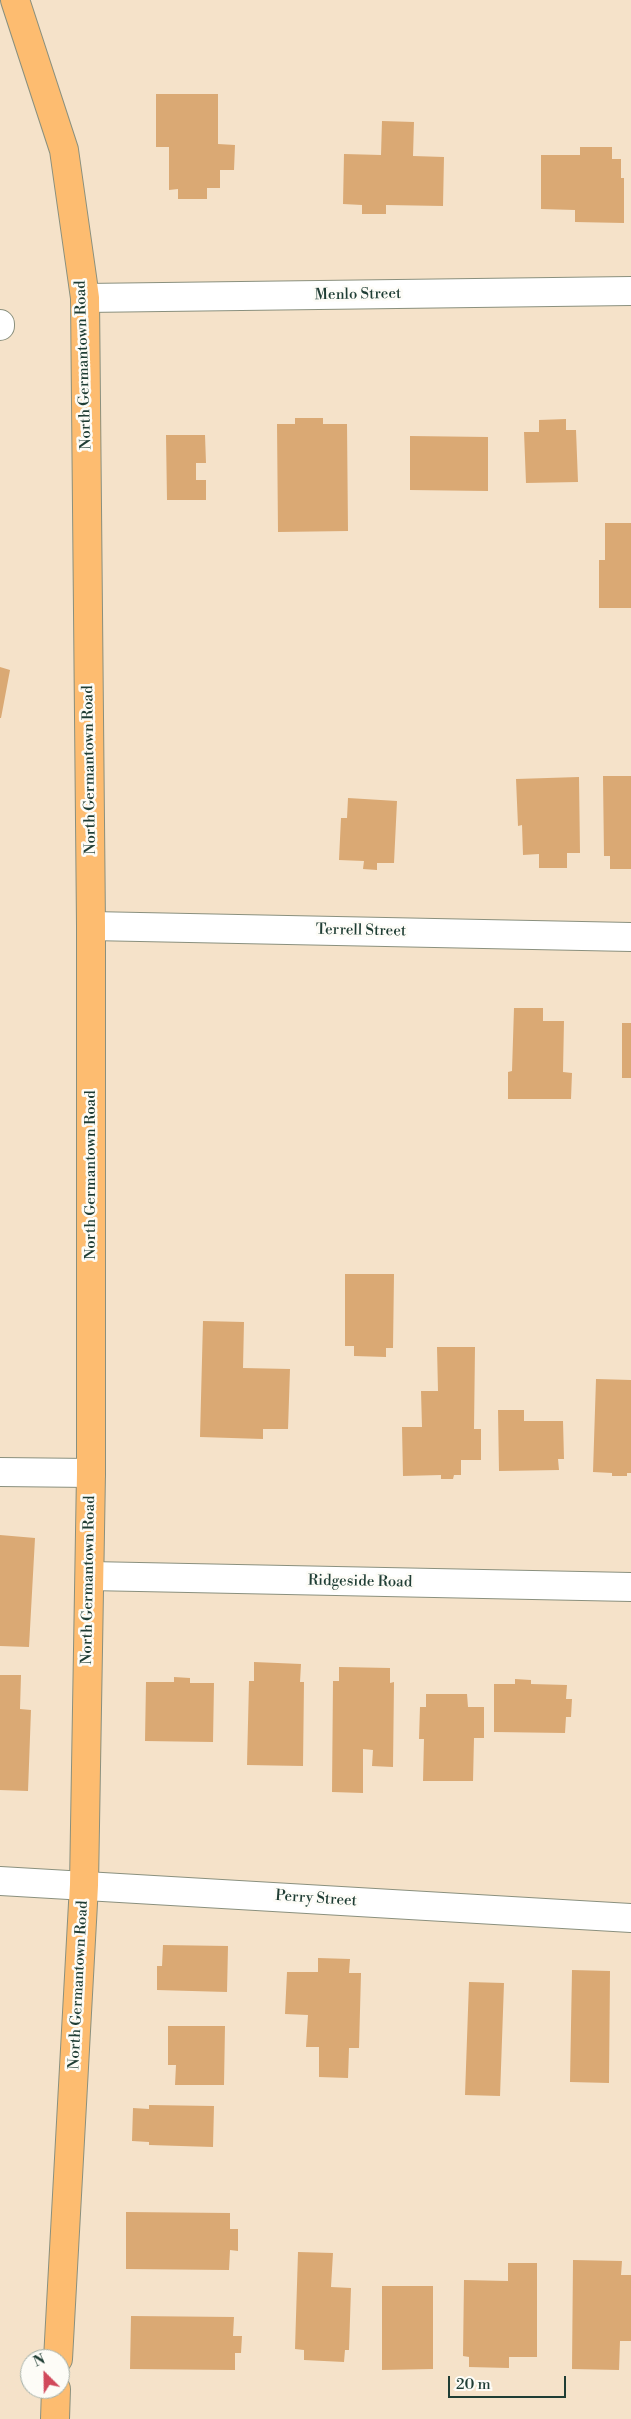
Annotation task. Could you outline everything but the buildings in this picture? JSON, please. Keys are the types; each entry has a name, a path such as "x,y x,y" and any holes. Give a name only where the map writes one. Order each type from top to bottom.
{"main road":[{"name":"North Germantown Road","path":"15,0 64,150 85,298 91,926 90,1576 84,1885 59,2349"},
{"path":"55,2419 56,2399"}],"street":[{"name":"Menlo Street","path":"85,298 631,292"},
{"name":"Terrell Street","path":"91,926 631,937"},
{"path":"0,1472 91,1473"},
{"name":"Ridgeside Road","path":"90,1576 631,1587"},
{"name":"Perry Street","path":"0,1881 631,1918"}]}
